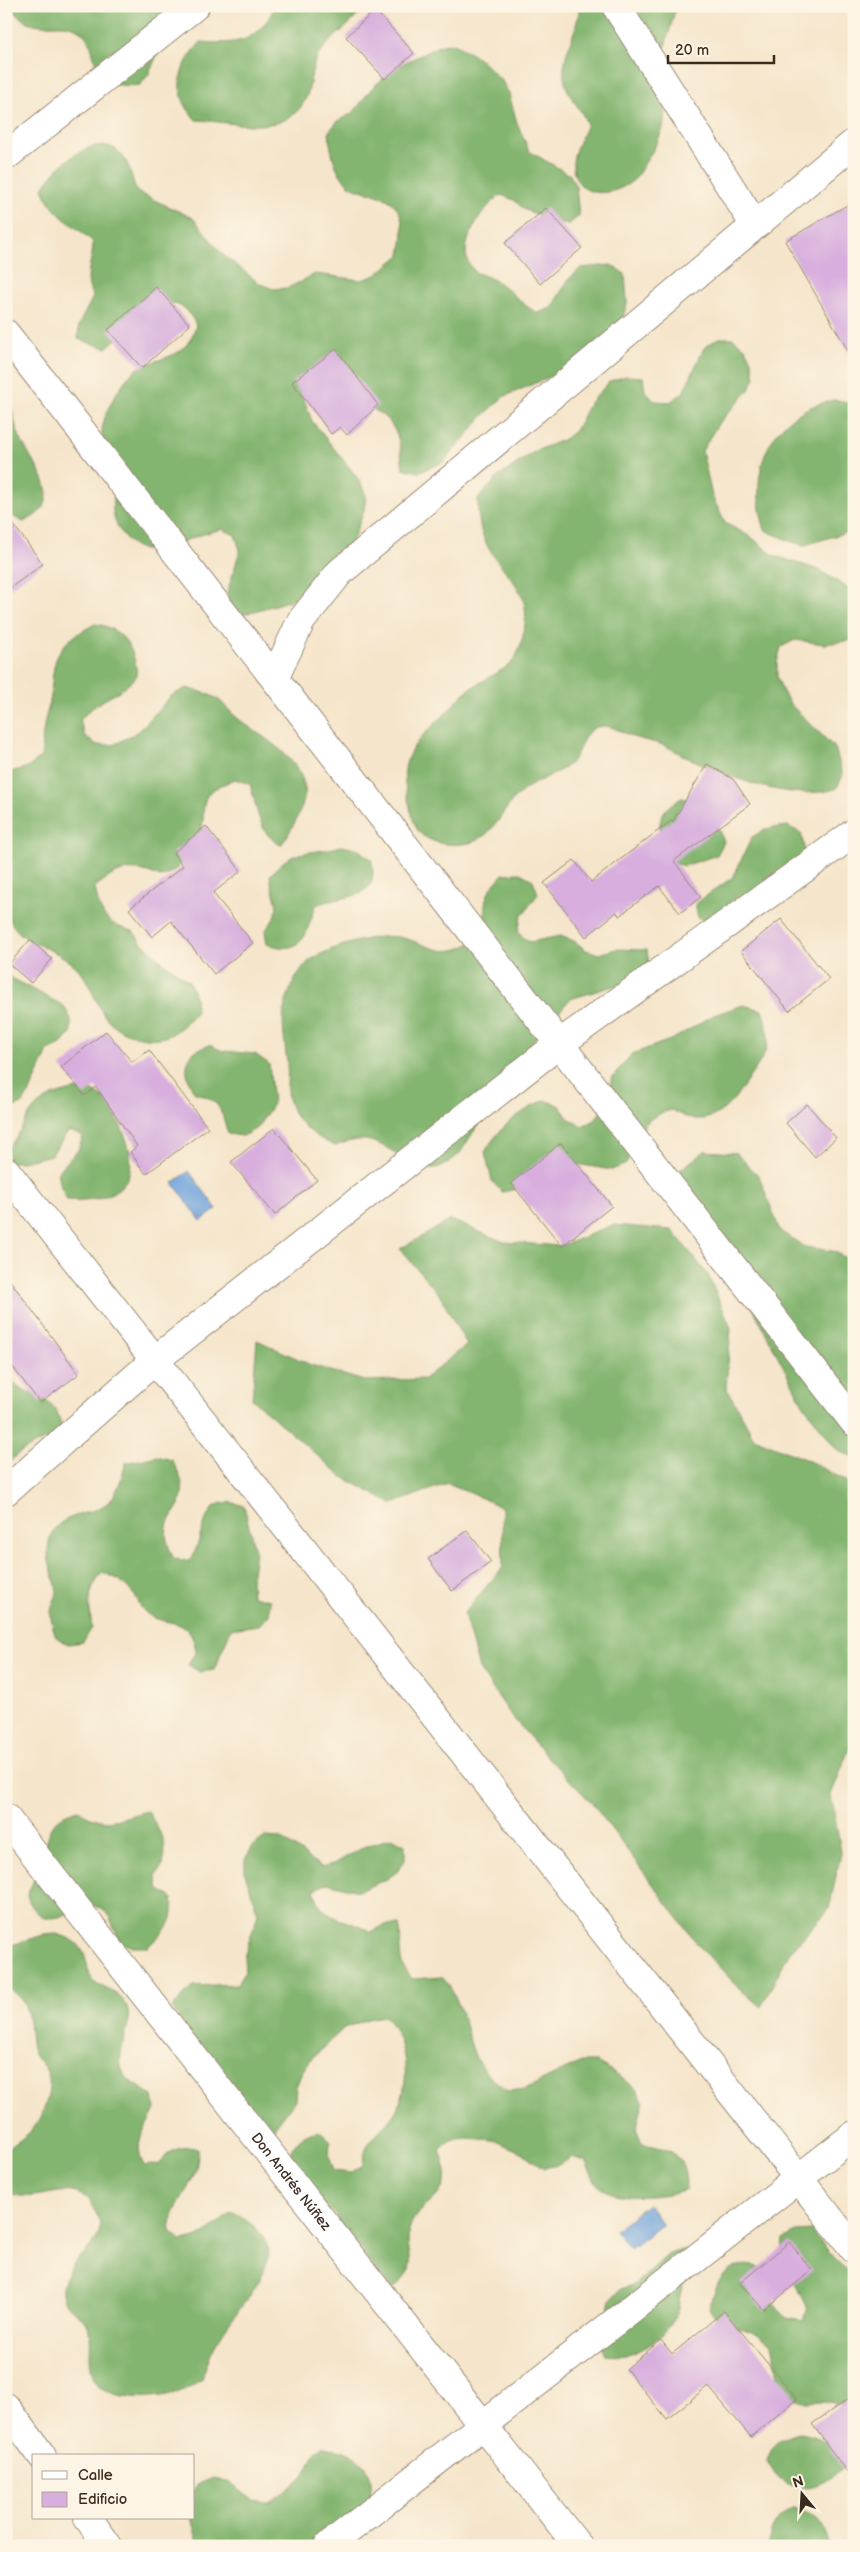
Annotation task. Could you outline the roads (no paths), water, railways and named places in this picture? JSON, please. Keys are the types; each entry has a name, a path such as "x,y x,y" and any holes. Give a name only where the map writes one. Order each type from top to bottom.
{"street":[{"path":"6,156 195,6"},
{"path":"616,6 754,224"},
{"path":"275,677 301,621 340,572 754,224 854,143"},
{"path":"6,334 854,1422"},
{"path":"6,1491 155,1360 559,1044 854,832"},
{"path":"6,1171 854,2249"},
{"name":"Don Andrés Núñez","path":"6,1818 578,2546"},
{"path":"328,2546 854,2135"},
{"path":"6,2406 41,2454"},
{"path":"89,2520 108,2546"}],"water":[{"path":"189,1171 217,1209 201,1221 173,1183"},
{"path":"648,2204 663,2224 630,2249 615,2230"}]}
